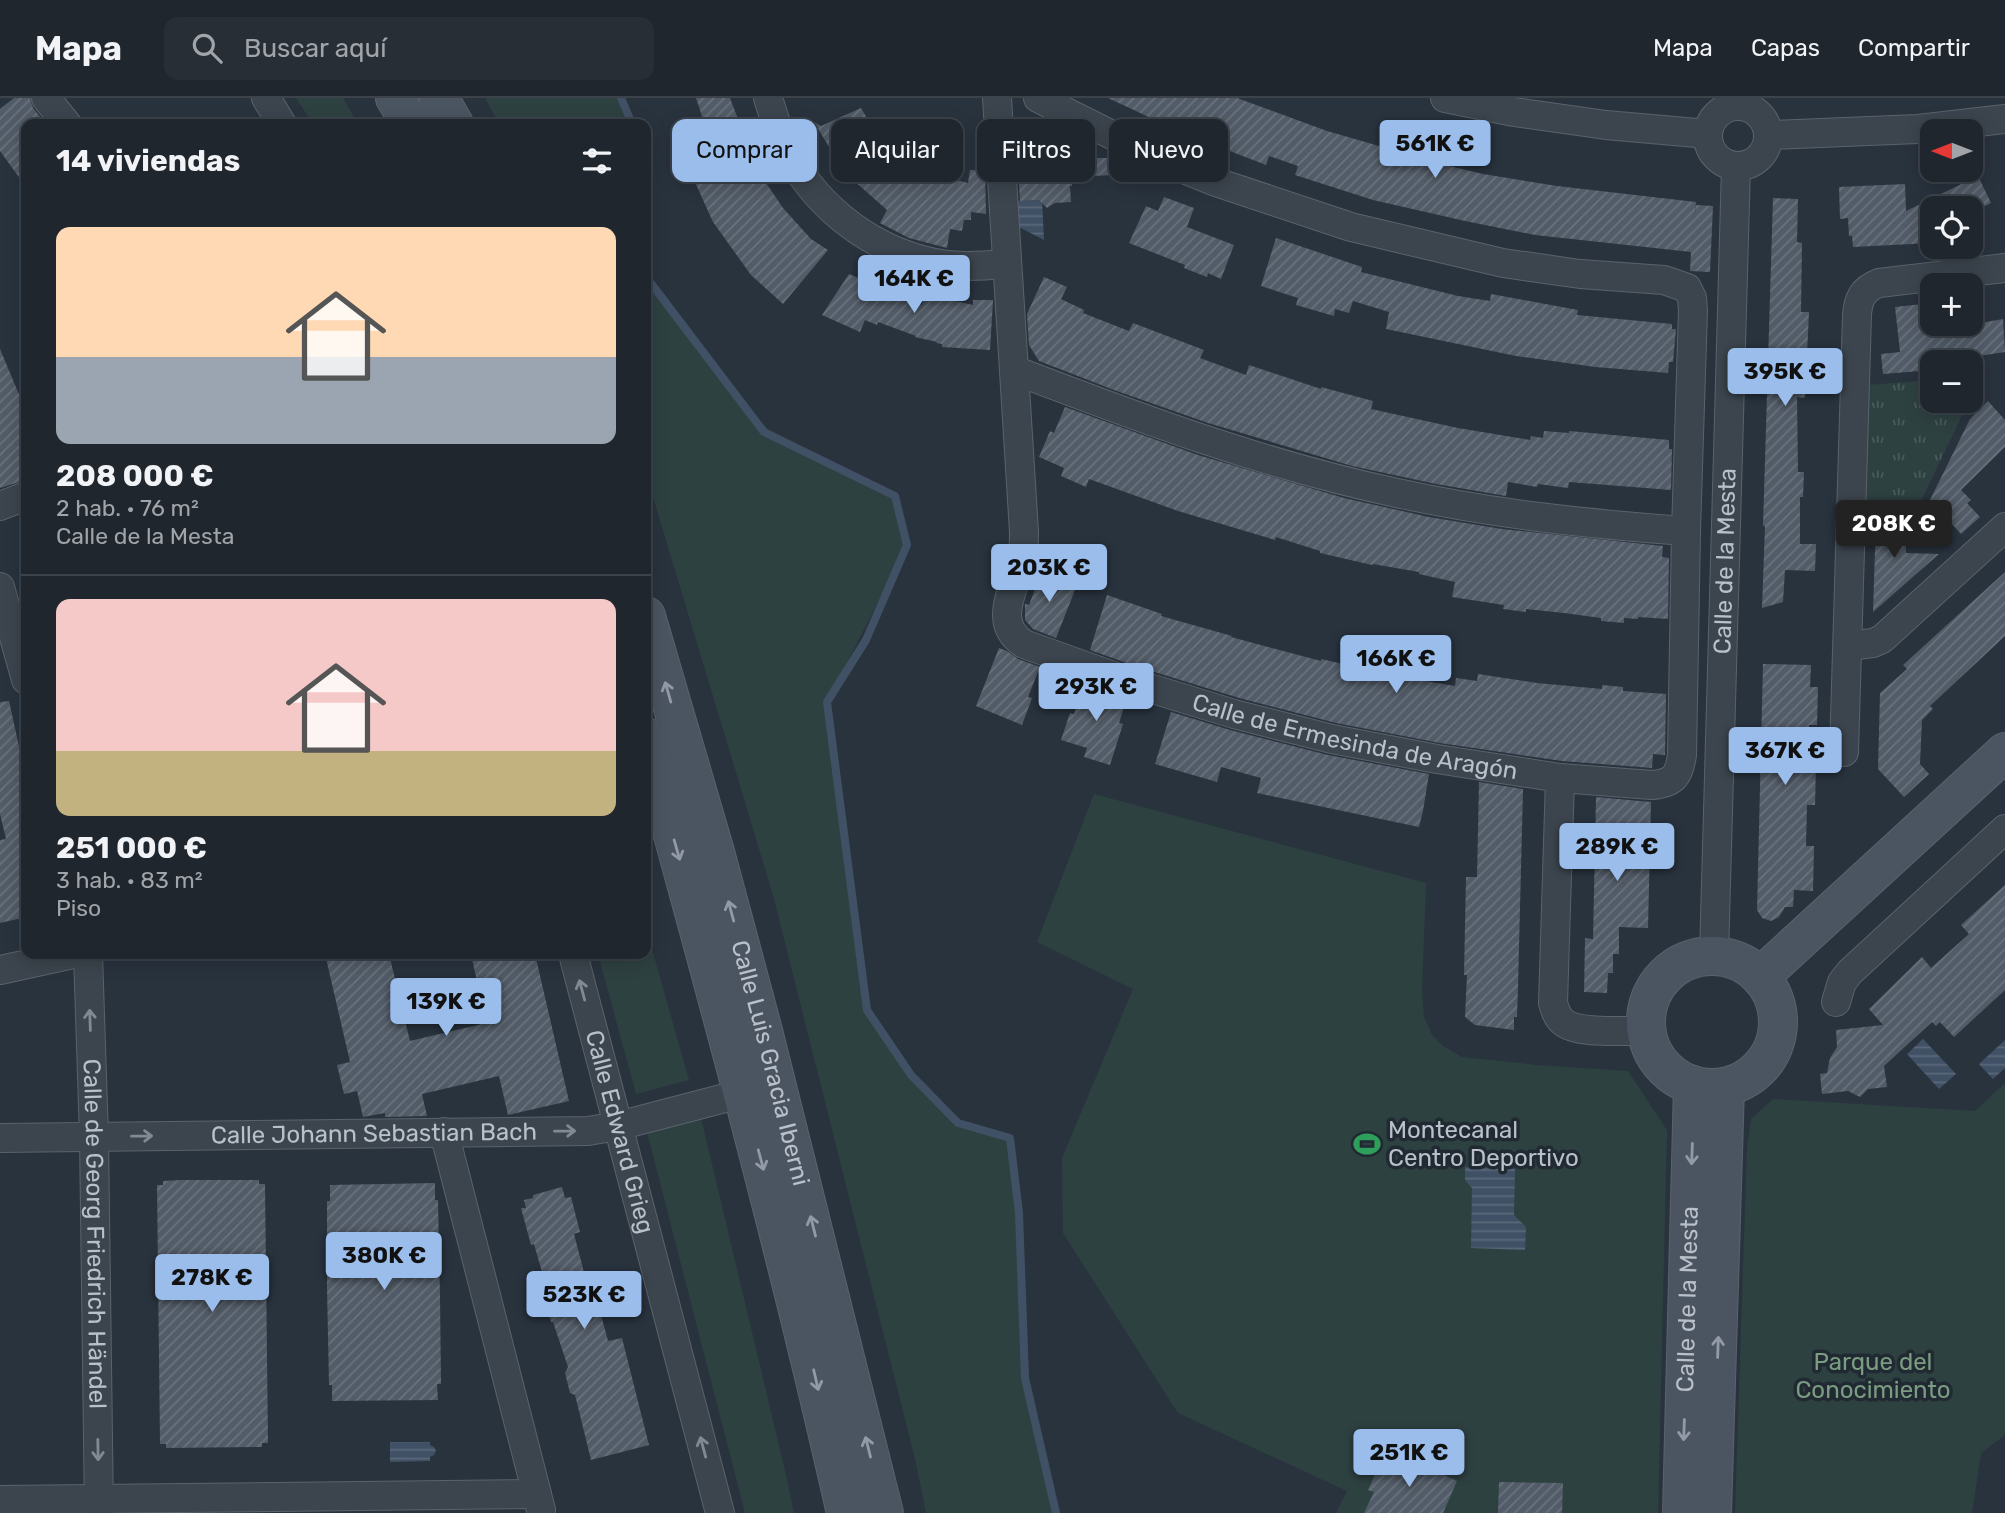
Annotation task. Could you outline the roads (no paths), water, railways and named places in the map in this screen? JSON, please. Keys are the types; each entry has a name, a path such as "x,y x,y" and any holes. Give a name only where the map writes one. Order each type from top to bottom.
{"main road":[{"path":"395,98 408,119"},
{"path":"439,98 451,119"},
{"name":"Calle Luis Gracia Iberni","path":"651,633 715,852 762,1027 884,1513"},
{"path":"1760,977 2005,752"},
{"name":"Calle Luis Gracia Iberni","path":"651,773 657,817 744,1093 846,1513"},
{"path":"1714,956 1739,961 1760,977 1773,996 1777,1009 1777,1037 1764,1064 1738,1083 1709,1086 1680,1080 1664,1067 1651,1049 1646,1031 1648,1003 1662,977 1680,963 1714,956"},
{"name":"Calle de la Mesta","path":"1682,1513 1709,1086"},
{"name":"Calle de la Mesta","path":"1709,1086 1712,1513"}],"street":[{"path":"46,98 63,119"},
{"path":"266,98 279,119"},
{"path":"768,98 783,143 801,172 828,206 869,238 893,250 927,261 979,266 1007,264"},
{"name":"Calle de Ermesinda de Aragón","path":"997,98 1024,545 1023,558 1007,611 1010,631 1016,639 1130,682 1332,739 1560,778 1652,785 1673,779 1680,769 1683,742 1693,310 1692,298 1687,288 1664,280 1580,274 1503,262 1350,227 1276,203 1164,161 1038,98"},
{"path":"1445,98 1514,113 1708,134"},
{"path":"1737,102 1759,113 1769,135 1761,156 1745,166 1723,162 1714,155 1709,144 1708,134 1712,121 1719,113 1737,102"},
{"path":"1769,135 1905,130 2005,120"},
{"name":"Calle de la Mesta","path":"1714,956 1736,166"},
{"path":"1844,752 1857,306 1861,295 1873,285 1886,281 2005,268"},
{"path":"1014,370 1191,435 1343,481 1409,496 1536,517 1686,531"},
{"path":"0,506 21,498"},
{"path":"1848,646 1873,643 1882,639 2005,527"},
{"path":"0,587 21,662"},
{"path":"1560,778 1553,1003 1556,1013 1562,1021 1580,1029 1646,1031"},
{"path":"1836,1002 1842,982 1850,972 2005,829"},
{"path":"0,970 50,959"},
{"name":"Calle de Georg Friedrich Händel","path":"88,959 94,1137 99,1506"},
{"name":"Calle Edward Grieg","path":"574,959 720,1513"},
{"name":"Calle Johann Sebastian Bach","path":"0,1138 588,1131 618,1126 744,1093"},
{"path":"0,1500 99,1506 539,1504 444,1132"}],"water":[{"path":"1042,200 1044,240 1019,227 1017,201"},
{"path":"1923,1039 1956,1074 1939,1089 1907,1054"},
{"path":"2005,1040 2005,1068 1993,1079 1979,1064"},
{"path":"1465,1167 1515,1169 1514,1215 1526,1227 1525,1250 1471,1248 1472,1188 1465,1180"},
{"path":"390,1442 430,1442 436,1451 430,1461 390,1462"}],"waterway":[{"path":"621,98 630,119"},
{"path":"651,283 764,432 895,496 907,545 866,640 827,702 867,1010 911,1075 958,1123 1010,1138 1019,1213 1025,1378 1056,1513"}],"place":[{"name":"Montecanal Centro Deportivo","path":"1367,1144"}],"park label":[{"name":"Parque del Conocimiento","path":"1873,1376"}]}
